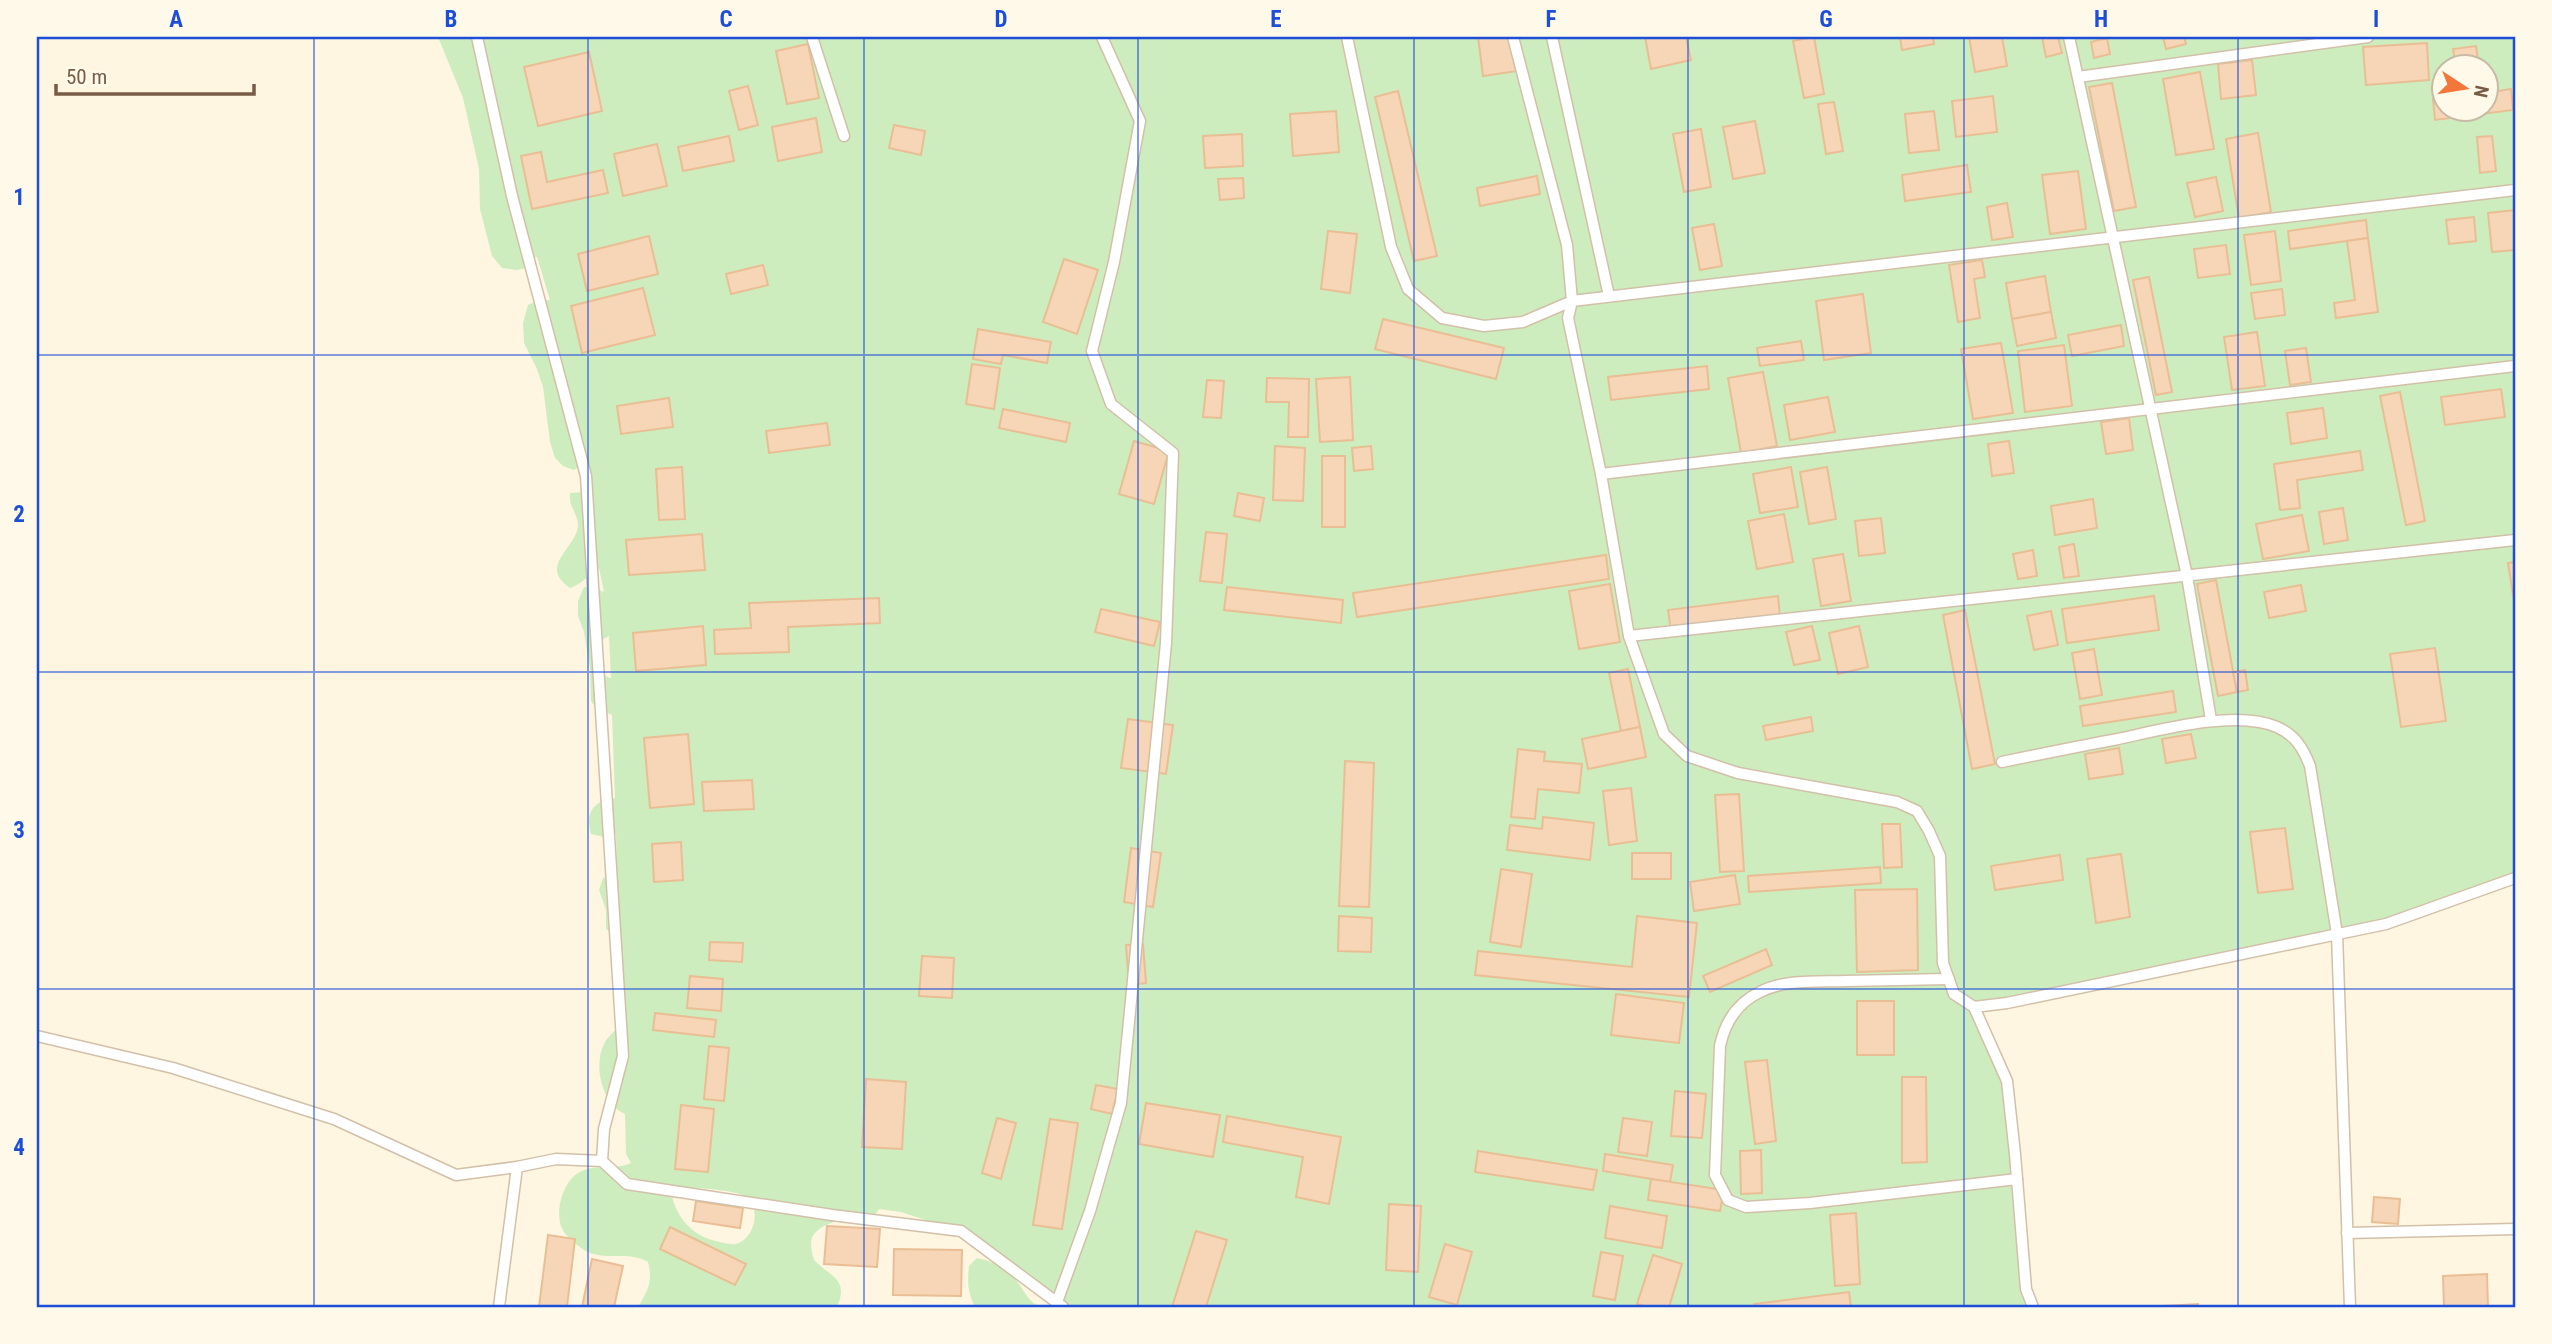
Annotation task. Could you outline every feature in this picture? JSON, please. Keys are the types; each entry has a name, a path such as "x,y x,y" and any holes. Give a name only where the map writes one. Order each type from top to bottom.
{"lane":[{"path":"477,37 512,196 586,476 623,1056 604,1129 602,1161"},
{"path":"812,37 844,136"},
{"path":"37,1036 173,1068 334,1119 456,1175 556,1159 602,1161 626,1184 961,1231 1060,1305 1121,1103 1166,643 1172,480 1172,453 1111,404 1091,351 1114,262 1140,121 1102,37"},
{"path":"1347,37 1391,247 1408,289 1442,317 1484,327 1523,322 1572,301 1609,296 2515,190"},
{"path":"1513,37 1567,245 1572,301 1568,318 1601,474 1629,636 1664,734 1687,756 1738,773 1897,802 1917,811 1940,856 1943,962 1954,994 1974,1007 2007,1081 2026,1289 2034,1307"},
{"path":"1552,37 1609,296"},
{"path":"2069,37 2187,576 2211,720"},
{"path":"2078,77 2368,37"},
{"path":"1601,474 2515,366"},
{"path":"1629,636 2515,540"},
{"path":"2002,762 2211,720 2258,722 2275,726 2294,737 2304,750 2310,766 2337,934 2350,1307"},
{"path":"1974,1007 2007,1003 2386,924 2515,878"},
{"path":"1949,979 1794,982 1761,990 1744,1002 1731,1015 1720,1046 1715,1175 1728,1200 1746,1207 1810,1203 2017,1180"},
{"path":"499,1307 516,1167"},
{"path":"2347,1233 2515,1229"}],"green space":[{"path":"438,37 2515,37 2515,878 2386,924 1974,1007 2007,1081 2026,1288 2033,1307 1058,1307 972,1235 901,1212 879,1209 875,1215 834,1222 813,1236 811,1246 814,1260 840,1285 837,1307 638,1307 649,1286 648,1262 584,1250 566,1234 559,1217 564,1192 578,1173 591,1168 618,1167 631,1163 626,1154 625,1114 610,1102 605,1093 599,1063 605,1042 614,1031 622,1029 613,934 606,929 606,910 599,890 603,878 612,875 617,877 616,834 604,837 591,834 589,826 592,809 601,802 615,798 612,715 596,708 591,701 590,668 584,632 578,616 578,601 584,587 604,592 599,568 570,588 557,572 561,557 572,541 578,525 570,502 570,493 587,492 583,464 574,470 563,466 555,458 550,442 543,387 524,343 523,323 528,305 538,300 550,300 537,257 530,258 527,268 517,270 502,268 492,256 480,209 479,169 463,98","holes":["609,636 611,678 604,675 601,666 602,640","670,1187 715,1190 740,1194 747,1198 754,1211 753,1227 749,1235 736,1244 728,1244 692,1230 675,1207"]},
{"path":"977,1258 1006,1270 1031,1301 1042,1307 975,1307 969,1292 968,1277 969,1266"}],"building":[{"path":"1478,37 1519,37 1524,70 1483,76"},
{"path":"1645,37 1686,37 1691,60 1651,69"},
{"path":"1814,37 1824,94 1804,98 1793,41"},
{"path":"1900,37 1933,37 1934,44 1902,50"},
{"path":"1969,37 2002,37 2007,66 1975,72"},
{"path":"2042,37 2058,37 2062,53 2046,57"},
{"path":"2163,37 2184,37 2186,44 2166,49"},
{"path":"2107,38 2110,54 2094,58 2091,42"},
{"path":"2427,43 2429,80 2366,85 2363,47"},
{"path":"808,44 819,98 787,104 776,51"},
{"path":"2476,46 2477,52 2454,52 2453,49"},
{"path":"589,52 602,111 538,126 524,67"},
{"path":"2252,60 2256,95 2221,99 2218,64"},
{"path":"2200,72 2214,149 2176,155 2163,79"},
{"path":"2112,83 2136,207 2114,211 2089,87"},
{"path":"748,86 758,125 739,130 729,91"},
{"path":"2511,89 2513,110 2500,112 2500,91"},
{"path":"1398,91 1437,256 1414,261 1375,97"},
{"path":"1993,96 1997,132 1956,137 1952,101"},
{"path":"1834,102 1843,151 1826,154 1818,104"},
{"path":"1336,111 1339,152 1293,156 1290,114"},
{"path":"1934,111 1939,150 1909,153 1905,114"},
{"path":"816,118 822,152 778,161 772,127"},
{"path":"1755,121 1765,173 1733,179 1723,127"},
{"path":"894,125 925,131 921,155 889,148"},
{"path":"1701,129 1711,187 1684,192 1673,134"},
{"path":"2258,133 2271,212 2239,218 2226,139"},
{"path":"1242,134 1243,166 1205,168 1203,136"},
{"path":"729,136 734,161 683,171 678,147"},
{"path":"2492,136 2496,171 2480,173 2477,137"},
{"path":"657,144 667,186 623,196 614,154"},
{"path":"541,152 547,182 603,170 608,193 532,209 521,156"},
{"path":"1967,165 1971,192 1905,201 1902,175"},
{"path":"2078,171 2086,229 2050,234 2042,175"},
{"path":"1537,176 1540,194 1480,206 1477,188"},
{"path":"2216,177 2223,211 2195,217 2187,183"},
{"path":"1243,178 1244,198 1220,200 1218,179"},
{"path":"2007,203 2013,237 1992,240 1987,207"},
{"path":"2515,210 2515,250 2492,252 2488,213"},
{"path":"2474,217 2476,241 2449,244 2446,220"},
{"path":"2366,220 2368,238 2290,249 2288,231"},
{"path":"1714,224 1722,266 1700,270 1692,228"},
{"path":"1328,231 1357,234 1350,293 1321,289"},
{"path":"2275,231 2281,281 2251,285 2244,235"},
{"path":"649,236 658,274 587,291 578,254"},
{"path":"2368,238 2378,312 2336,318 2334,303 2355,300 2347,241"},
{"path":"2226,245 2230,274 2198,278 2194,249"},
{"path":"1064,259 1098,270 1077,334 1043,322"},
{"path":"1982,260 1985,277 1974,279 1980,318 1958,322 1949,265"},
{"path":"763,265 768,285 731,294 726,274"},
{"path":"2045,276 2051,312 2012,319 2006,283"},
{"path":"2149,277 2172,392 2156,395 2133,280"},
{"path":"643,288 655,335 582,353 571,306"},
{"path":"2282,289 2285,315 2255,319 2251,293"},
{"path":"1863,294 1871,353 1824,360 1816,301"},
{"path":"2051,312 2056,338 2017,346 2012,319"},
{"path":"1383,319 1504,348 1496,379 1375,349"},
{"path":"2121,325 2124,346 2072,356 2068,335"},
{"path":"978,329 1051,342 1047,363 1003,355 1001,364 973,359"},
{"path":"2257,332 2265,386 2232,390 2224,337"},
{"path":"1801,341 1804,360 1760,366 1757,348"},
{"path":"2001,343 2013,413 1973,419 1961,349"},
{"path":"2064,345 2072,406 2025,412 2018,351"},
{"path":"2306,348 2311,382 2290,385 2285,351"},
{"path":"972,364 1000,368 994,409 966,404"},
{"path":"1707,366 1709,389 1611,400 1608,377"},
{"path":"1763,372 1777,446 1741,453 1728,378"},
{"path":"1350,377 1353,440 1320,442 1316,379"},
{"path":"1267,378 1309,379 1308,437 1288,437 1289,402 1266,402"},
{"path":"1207,380 1224,381 1221,418 1203,417"},
{"path":"2501,389 2505,417 2445,425 2441,397"},
{"path":"2400,392 2425,521 2406,525 2380,396"},
{"path":"1828,397 1835,432 1790,440 1784,405"},
{"path":"669,398 673,427 621,434 617,406"},
{"path":"2323,408 2327,438 2291,444 2287,413"},
{"path":"1003,409 1070,423 1066,442 999,428"},
{"path":"2129,418 2133,450 2106,454 2101,422"},
{"path":"827,423 830,445 769,453 766,431"},
{"path":"1134,441 1169,451 1154,504 1119,494"},
{"path":"2009,441 2014,473 1992,476 1988,444"},
{"path":"1275,446 1305,448 1303,501 1273,500"},
{"path":"1371,446 1373,469 1354,471 1352,448"},
{"path":"2360,451 2363,470 2297,480 2300,508 2280,510 2274,464"},
{"path":"1322,456 1345,456 1345,527 1322,527"},
{"path":"682,467 685,519 659,520 656,469"},
{"path":"1791,467 1798,507 1760,513 1753,474"},
{"path":"1827,467 1836,519 1809,524 1800,472"},
{"path":"1238,493 1264,498 1260,521 1234,516"},
{"path":"2093,499 2097,528 2055,535 2051,506"},
{"path":"2343,508 2348,540 2324,544 2319,512"},
{"path":"1784,514 1793,562 1757,569 1748,521"},
{"path":"2302,515 2309,551 2263,559 2256,524"},
{"path":"1881,518 1885,553 1859,556 1855,521"},
{"path":"1206,532 1227,534 1222,583 1200,581"},
{"path":"702,534 705,570 629,575 626,540"},
{"path":"2074,544 2079,576 2064,578 2059,547"},
{"path":"2033,550 2037,576 2018,579 2013,554"},
{"path":"1843,554 1851,601 1821,606 1813,559"},
{"path":"1606,555 1609,579 1357,617 1353,593"},
{"path":"2515,562 2515,601 2514,601 2508,563"},
{"path":"2216,580 2237,692 2218,696 2197,584"},
{"path":"1610,584 1620,642 1579,649 1569,591"},
{"path":"2301,585 2306,611 2269,618 2264,592"},
{"path":"1227,587 1343,600 1341,623 1224,610"},
{"path":"1778,596 1780,617 1671,631 1668,610"},
{"path":"2154,596 2159,630 2067,643 2062,609"},
{"path":"879,598 880,623 788,627 789,652 715,654 714,630 751,628 749,603"},
{"path":"1101,609 1160,622 1154,646 1095,632"},
{"path":"1965,610 1995,764 1972,769 1943,615"},
{"path":"2051,611 2058,645 2034,650 2027,616"},
{"path":"703,626 706,665 636,671 633,633"},
{"path":"1812,626 1820,660 1794,665 1786,632"},
{"path":"1859,626 1868,667 1838,674 1829,633"},
{"path":"2435,648 2446,721 2401,727 2390,654"},
{"path":"2094,649 2102,695 2080,699 2072,653"},
{"path":"1628,669 1640,727 1621,731 1609,673"},
{"path":"2245,670 2248,690 2237,692 2233,672"},
{"path":"2173,691 2176,712 2083,726 2080,706"},
{"path":"1811,717 1813,731 1766,740 1763,726"},
{"path":"1128,719 1173,725 1166,774 1121,768"},
{"path":"1640,727 1646,757 1588,769 1582,739"},
{"path":"688,734 694,804 650,808 644,738"},
{"path":"2191,734 2196,758 2166,763 2162,739"},
{"path":"2119,748 2123,774 2089,779 2085,754"},
{"path":"1518,749 1545,752 1544,761 1582,764 1579,793 1538,789 1535,819 1511,817"},
{"path":"1345,761 1374,763 1369,907 1339,906"},
{"path":"752,780 754,809 704,811 702,782"},
{"path":"1631,788 1637,841 1609,845 1603,791"},
{"path":"1739,794 1744,871 1720,872 1715,795"},
{"path":"1543,817 1594,823 1590,860 1507,850 1510,825 1542,829"},
{"path":"1882,824 1900,824 1902,867 1884,868"},
{"path":"2285,828 2293,889 2258,893 2250,832"},
{"path":"681,842 683,880 654,882 652,844"},
{"path":"1131,848 1161,853 1153,907 1124,902"},
{"path":"1632,853 1671,853 1671,879 1632,879"},
{"path":"2121,854 2130,917 2096,923 2087,859"},
{"path":"2060,855 2063,880 1995,890 1991,866"},
{"path":"1880,867 1881,883 1749,892 1748,876"},
{"path":"1501,869 1532,874 1521,947 1490,942"},
{"path":"1735,875 1740,904 1694,911 1690,882"},
{"path":"1917,889 1918,970 1857,972 1855,890"},
{"path":"1339,916 1372,918 1371,952 1338,951"},
{"path":"1637,916 1697,923 1689,997 1475,975 1478,951 1632,967"},
{"path":"710,942 743,943 742,962 709,960"},
{"path":"1143,944 1146,983 1129,985 1126,945"},
{"path":"1766,949 1772,965 1710,992 1703,976"},
{"path":"922,956 954,958 952,998 919,996"},
{"path":"690,976 723,979 721,1011 687,1008"},
{"path":"1616,994 1684,1003 1679,1043 1611,1035"},
{"path":"1857,1001 1894,1001 1894,1055 1857,1055"},
{"path":"655,1013 716,1020 714,1037 653,1030"},
{"path":"709,1046 729,1048 724,1101 704,1099"},
{"path":"1767,1060 1776,1141 1755,1144 1745,1062"},
{"path":"1902,1077 1926,1077 1927,1162 1902,1163"},
{"path":"866,1079 906,1082 902,1149 862,1147"},
{"path":"1096,1085 1118,1089 1112,1114 1091,1109"},
{"path":"1675,1091 1706,1094 1702,1138 1671,1136"},
{"path":"1146,1103 1220,1115 1213,1157 1139,1144"},
{"path":"681,1105 714,1109 708,1172 675,1169"},
{"path":"1227,1116 1341,1137 1329,1204 1296,1197 1303,1157 1223,1142"},
{"path":"997,1118 1016,1123 1001,1179 982,1173"},
{"path":"1623,1118 1652,1122 1647,1156 1618,1152"},
{"path":"1050,1119 1078,1123 1062,1229 1033,1225"},
{"path":"1761,1150 1762,1193 1741,1194 1740,1151"},
{"path":"1478,1151 1597,1170 1593,1190 1475,1172"},
{"path":"1605,1154 1673,1165 1670,1182 1603,1171"},
{"path":"1651,1179 1724,1190 1720,1211 1648,1200"},
{"path":"2374,1197 2400,1199 2398,1224 2372,1222"},
{"path":"696,1201 743,1208 740,1228 693,1221"},
{"path":"1389,1204 1421,1206 1418,1272 1386,1270"},
{"path":"1610,1206 1667,1216 1662,1248 1605,1238"},
{"path":"1856,1213 1860,1284 1835,1286 1830,1215"},
{"path":"827,1226 880,1229 877,1267 824,1264"},
{"path":"670,1227 746,1264 735,1285 660,1249"},
{"path":"1196,1231 1227,1240 1206,1307 1172,1307"},
{"path":"548,1235 575,1239 567,1307 539,1307"},
{"path":"1445,1244 1472,1252 1457,1305 1429,1297"},
{"path":"894,1249 962,1250 961,1296 893,1295"},
{"path":"1601,1252 1623,1256 1615,1300 1593,1296"},
{"path":"1653,1255 1682,1264 1669,1307 1637,1304"},
{"path":"592,1259 623,1266 614,1307 582,1307"},
{"path":"2487,1274 2488,1307 2444,1307 2443,1276"},
{"path":"1849,1292 1851,1307 1755,1307 1754,1304"},
{"path":"2198,1304 2198,1307 2145,1307"}]}
